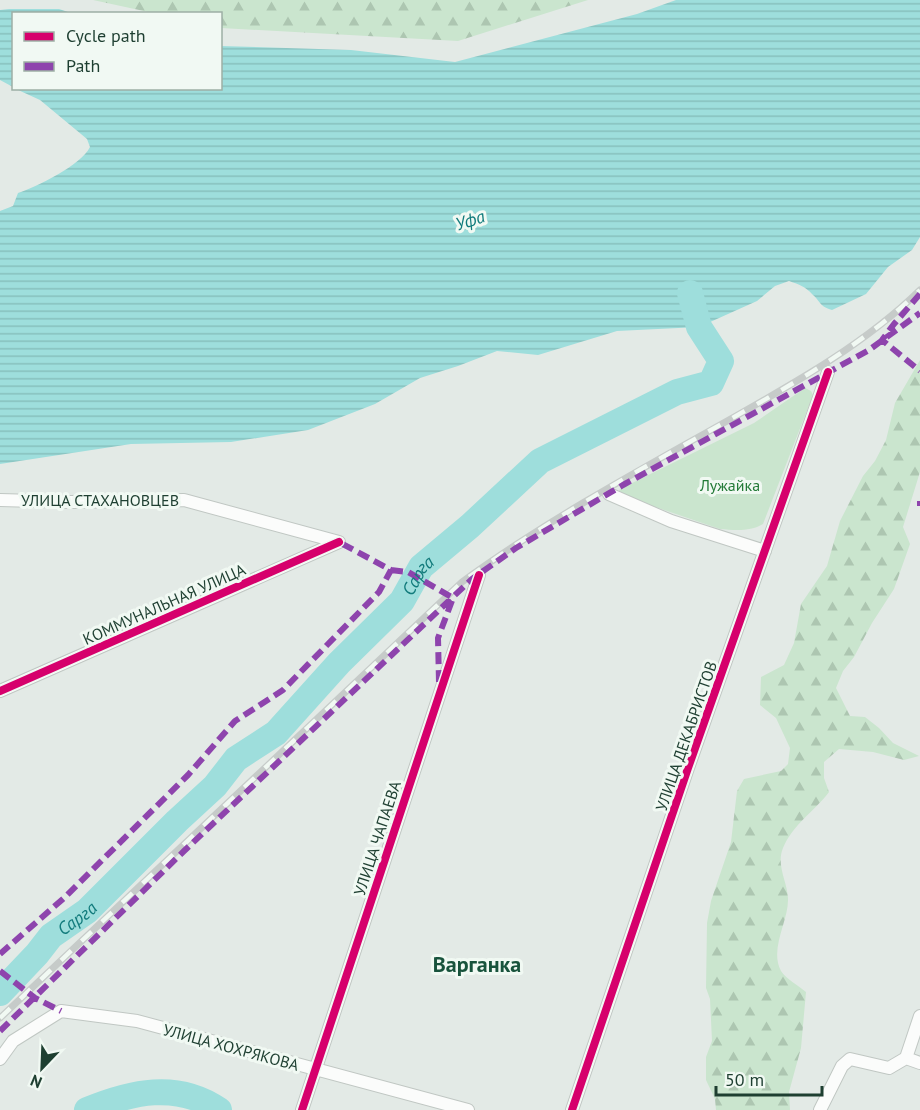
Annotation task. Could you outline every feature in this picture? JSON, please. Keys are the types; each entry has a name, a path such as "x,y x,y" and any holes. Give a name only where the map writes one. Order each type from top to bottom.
{"street":[{"name":"УЛИЦА ДЕКАБРИСТОВ","path":"572,1110 828,372"},
{"path":"609,494 671,521 765,551"},
{"name":"УЛИЦА СТАХАНОВЦЕВ","path":"0,500 71,502 184,500 339,542"},
{"name":"КОММУНАЛЬНАЯ УЛИЦА","path":"0,691 339,542"},
{"name":"УЛИЦА ЧАПАЕВА","path":"302,1110 479,575"},
{"name":"УЛИЦА ХОХРЯКОВА","path":"0,1059 13,1041 61,1011 137,1021 468,1110"},
{"path":"820,1110 842,1066 850,1059 889,1068 906,1058 920,1016"},
{"path":"906,1058 920,1063"}],"green space":[{"path":"93,0 588,0 458,41 222,28 222,12 148,12"},
{"path":"920,360 920,472 903,527 910,544 894,589 854,657 843,671 836,688 850,716 865,717 893,743 919,756 904,760 873,752 839,749 824,762 824,778 829,792 792,832 781,854 781,867 788,898 786,916 778,944 778,962 783,974 806,992 801,1048 789,1092 790,1110 716,1110 715,1099 706,1080 706,1057 712,1041 710,999 706,988 707,923 711,901 731,842 737,791 744,779 781,771 788,764 790,748 776,718 760,705 761,677 784,665 794,643 801,604 827,566 840,521 863,476 875,461 886,440 895,403"},
{"name":"Лужайка","path":"805,388 813,395 763,524 758,527 736,530 720,529 620,495 619,490 624,487 754,423"}],"water":[{"name":"Уфа","path":"676,0 920,0 920,237 912,250 888,267 866,294 832,310 822,305 810,292 789,281 775,286 757,301 699,327 617,331 538,355 497,351 420,378 375,404 308,430 231,442 131,444 0,464 0,211 13,206 18,193 47,181 78,161 90,147 87,139 40,100 18,90 222,90 222,46 351,50 455,62 637,14"},
{"path":"59,9 68,12 12,12 12,86 0,80 0,10"}],"waterway":[{"name":"Сарга","path":"0,993 51,936 87,911 215,786 236,759 276,733 339,663 402,601 421,567 470,526 540,461 677,392 711,383 721,361 699,327 690,293"},
{"name":"Сарга","path":"87,1110 120,1098 154,1092 187,1095 219,1110"}],"railway":[{"path":"0,1018 462,582 524,539 588,500 824,364 874,329 920,290"}],"marked path":[{"path":"920,294 882,340 920,371"},
{"path":"0,1031 184,851 472,579 516,548 623,485 869,350 920,313"},
{"path":"920,501 920,506"},
{"path":"0,954 64,898 188,775 235,721 283,690 379,592 391,570 339,542"},
{"path":"391,570 408,572 453,598 438,638 439,682"},
{"path":"0,971 35,998 61,1011"}],"cycle path":[{"path":"572,1110 688,768 828,372"},
{"path":"0,691 339,542"},
{"path":"302,1110 479,575"}],"district":[{"name":"Варганка","path":"477,964"}]}
